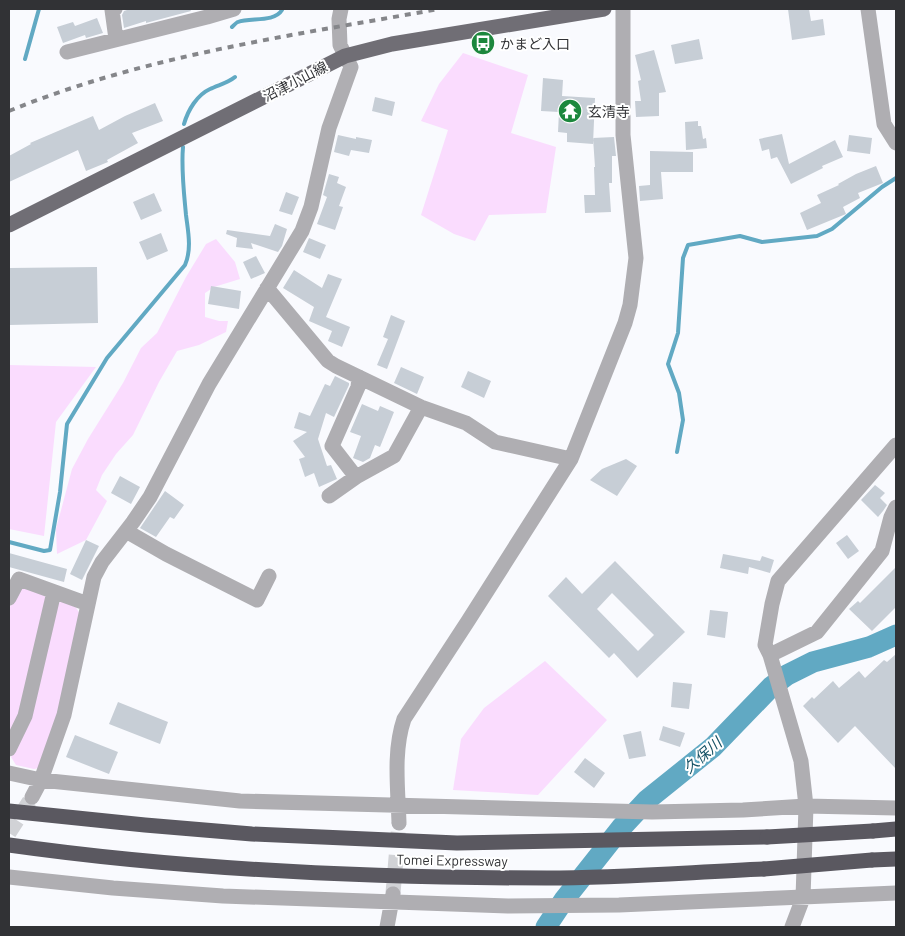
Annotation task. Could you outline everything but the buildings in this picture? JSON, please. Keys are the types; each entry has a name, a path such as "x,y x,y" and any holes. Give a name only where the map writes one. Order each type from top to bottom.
{"highway":[{"name":"Tomei Expressway","path":"9,811 252,834 457,843 766,838 896,829"},
{"name":"Tomei Expressway","path":"9,845 139,860 248,868 356,874 548,878 764,869 896,859"}],"main road":[{"name":"沼津小山線","path":"9,225 345,56 392,44 604,9"}],"street":[{"path":"115,9 112,10 116,39"},
{"path":"67,52 206,13 234,9"},
{"path":"32,797 41,780 64,715 94,577 102,562 150,497 209,384 302,231 311,207 329,128 351,66 340,45 339,19 341,9"},
{"path":"398,823 399,733 404,719 571,459 630,306 636,258 623,135 623,9"},
{"path":"868,9 884,124 896,143"},
{"path":"267,288 328,360 336,366 421,407 466,423 495,442 571,459"},
{"path":"356,477 332,446 358,387 359,377"},
{"path":"330,496 356,477 394,456 421,407"},
{"path":"792,927 803,898 806,806 801,761 766,645 772,604 778,581 896,445"},
{"path":"772,662 818,632 882,551 891,517 896,507"},
{"path":"126,531 166,554 257,600 269,576"},
{"path":"9,598 19,579 88,604"},
{"path":"9,749 25,716 54,592"},
{"path":"9,773 41,780 240,801 652,812 743,810 806,806 896,808"},
{"path":"9,877 113,888 213,895 392,898 542,905 619,905 896,893"},
{"path":"387,927 392,898"}],"shaded area":[{"path":"463,53 528,75 511,133 556,147 546,213 489,215 475,241 454,234 421,215 448,130 421,121 439,84"},
{"path":"216,239 235,262 240,279 214,287 205,293 205,317 219,321 228,321 226,332 199,345 177,351 159,382 133,435 116,454 102,475 96,490 107,501 86,540 57,554 56,529 72,469 88,439 123,383 141,348 157,333 186,277 206,244"},
{"path":"9,365 96,367 56,422 44,536 9,529"},
{"path":"26,587 43,593 47,601 19,715 9,738 9,609 18,591"},
{"path":"63,601 75,606 80,614 59,714 39,768 34,769 16,765 11,757 30,716 56,604"},
{"path":"545,661 607,720 538,795 453,790 461,739 484,708"}],"waterway":[{"path":"25,59 39,9"},
{"path":"232,27 237,22 273,17 282,10"},
{"path":"184,124 188,113 201,95 235,77"},
{"path":"9,542 44,551 50,550 60,492 67,424 107,358 185,265 189,240 183,181 183,147"},
{"path":"677,452 683,420 679,393 668,364 678,333 683,258 688,245 740,236 762,242 817,236 832,229 882,187 896,178"},
{"name":"久保川","path":"546,927 564,900 621,828 647,800 713,747 771,687 787,675 813,662 869,647 896,635"}],"tunnel":[{"path":"9,833 32,797"},
{"path":"393,893 399,823"}],"railway":[{"path":"9,111 114,75 167,61 276,38 439,9"}],"place":[{"name":"かまど入口","path":"483,43"},
{"name":"玄清寺","path":"570,111"}]}
